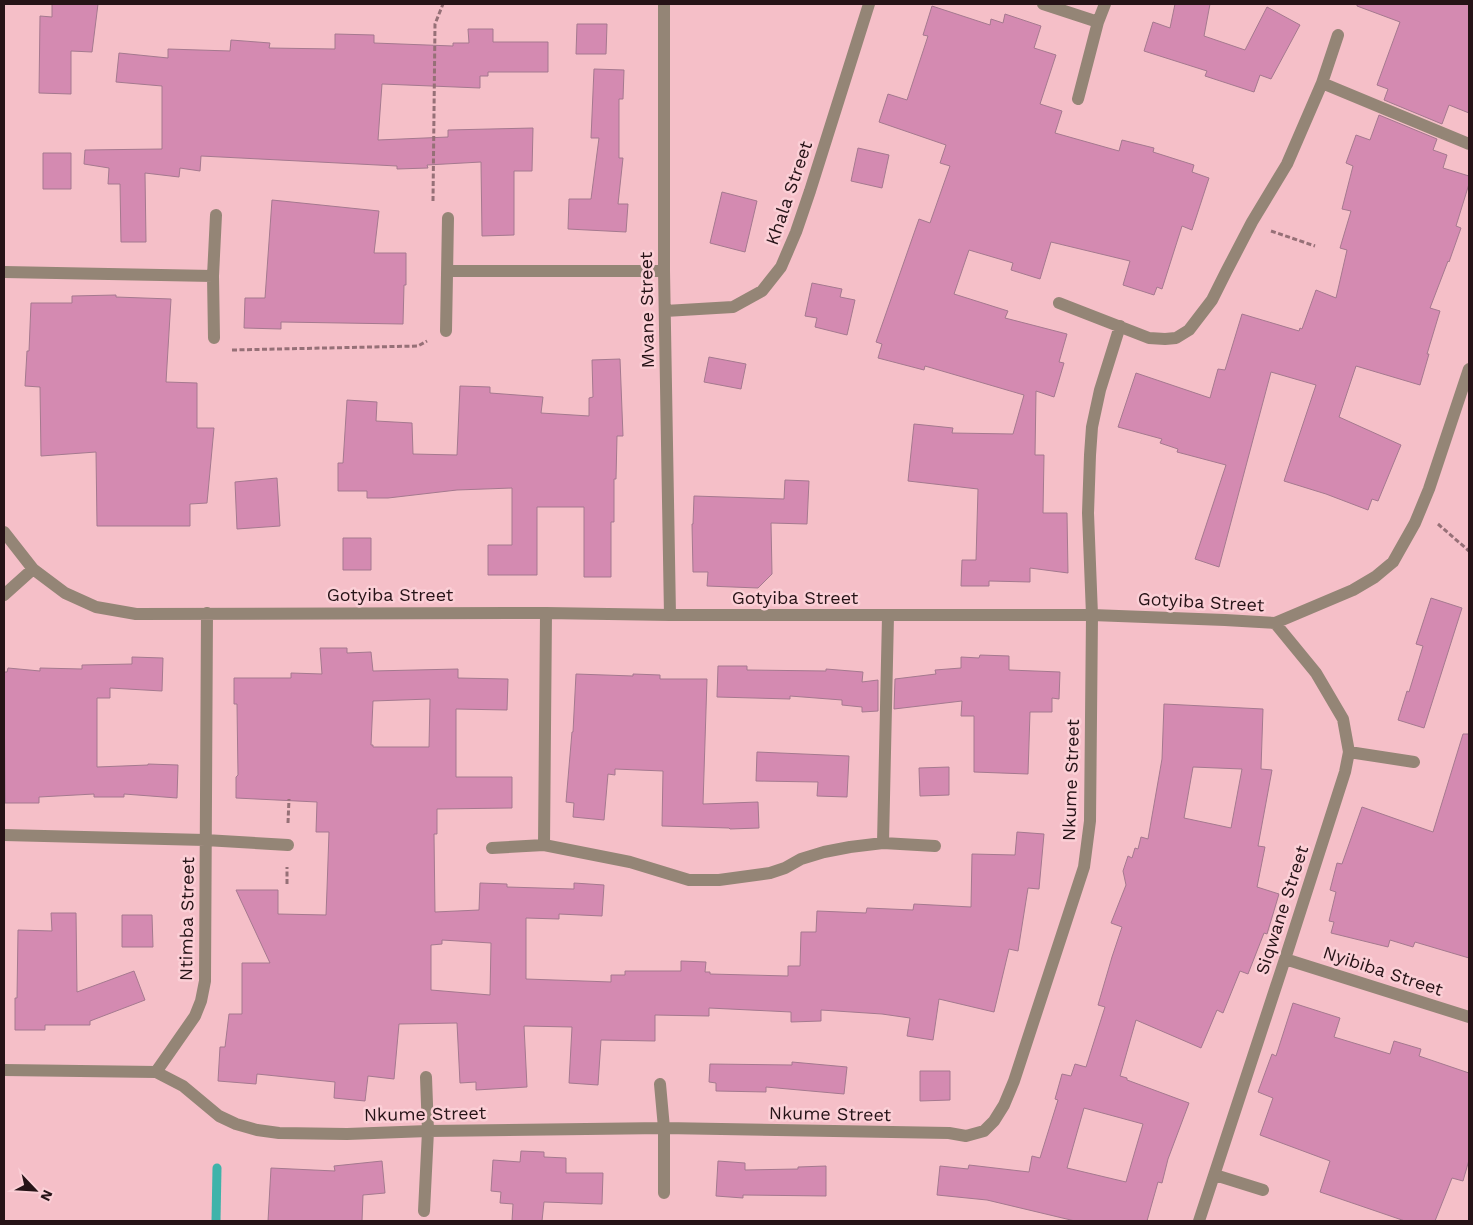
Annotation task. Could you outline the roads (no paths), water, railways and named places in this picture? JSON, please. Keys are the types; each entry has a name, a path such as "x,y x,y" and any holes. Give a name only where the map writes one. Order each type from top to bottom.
{"street":[{"name":"Mvane Street","path":"664,4 664,271 670,615"},
{"name":"Khala Street","path":"665,311 733,307 762,291 781,266 796,232 810,191 870,4"},
{"path":"1043,4 1098,22"},
{"path":"1078,99 1098,22 1105,4"},
{"path":"1059,303 1149,338 1176,338 1189,330 1212,300 1252,222 1287,164 1322,83 1338,35"},
{"path":"1322,83 1469,144"},
{"path":"214,338 212,276 216,216"},
{"path":"446,331 448,218"},
{"path":"447,271 664,271"},
{"path":"4,272 212,276"},
{"name":"Nkume Street","path":"156,1072 184,1086 219,1116 236,1124 257,1130 279,1133 347,1134 664,1128 939,1133 966,1136 984,1131 994,1121 1004,1105 1014,1081 1084,867 1090,822 1092,615 1088,513 1092,427 1100,390 1120,326"},
{"name":"Gotyiba Street","path":"4,532 33,569 65,593 96,607 136,614 1092,615 1276,623 1353,590 1375,577 1393,562 1415,523 1429,489 1469,369"},
{"path":"4,595 33,569"},
{"name":"Ntimba Street","path":"156,1072 190,1023 201,1001 205,981 207,613"},
{"path":"544,845 546,613"},
{"path":"883,843 888,616"},
{"name":"Siqwane Street","path":"1199,1221 1345,772 1349,752 1343,719 1316,674 1276,623"},
{"path":"1349,752 1414,762"},
{"name":"Ntimba Street","path":"4,836 205,840 288,845"},
{"path":"492,848 544,845 630,862 689,880 719,880 770,873 785,868 801,859 824,852 883,843 935,846"},
{"name":"Nyibiba Street","path":"1285,959 1469,1017"},
{"path":"4,1070 156,1072"},
{"path":"424,1211 428,1131 426,1077"},
{"path":"660,1084 664,1128 664,1193"},
{"path":"1215,1175 1262,1190"}],"waterway":[{"path":"216,1221 217,1168"}]}
